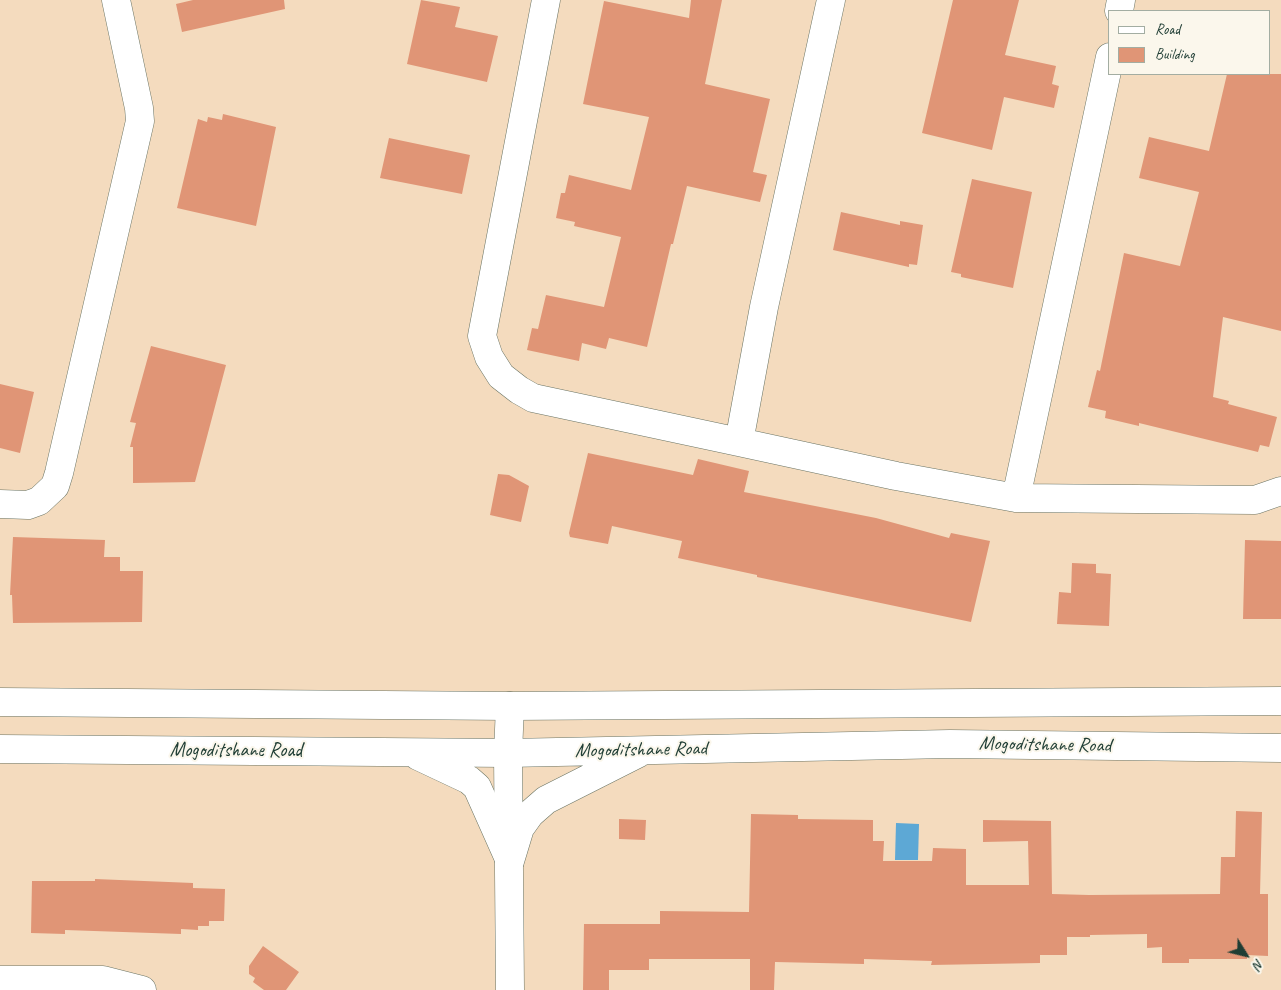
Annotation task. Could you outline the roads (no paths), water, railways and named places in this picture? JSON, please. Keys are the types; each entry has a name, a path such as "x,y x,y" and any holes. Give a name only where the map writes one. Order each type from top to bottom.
{"street":[{"path":"0,504 28,505 39,501 55,486 62,464 140,121 140,108 116,0"},
{"path":"546,0 482,336 488,357 501,376 534,398 929,483 1016,498 1255,500 1281,491"},
{"path":"739,442 764,306 832,0"},
{"path":"1016,498 1108,66"},
{"name":"Mogoditshane Road","path":"0,702 510,706 1281,701"},
{"path":"510,706 508,753 510,990"},
{"name":"Mogoditshane Road","path":"0,749 508,753 950,744 1281,748"},
{"path":"510,861 520,828 530,814 546,800 647,749"},
{"path":"410,752 469,780 477,787 510,861"},
{"path":"0,980 103,980 142,990"}],"water":[{"path":"896,823 919,824 918,860 895,860"}]}
